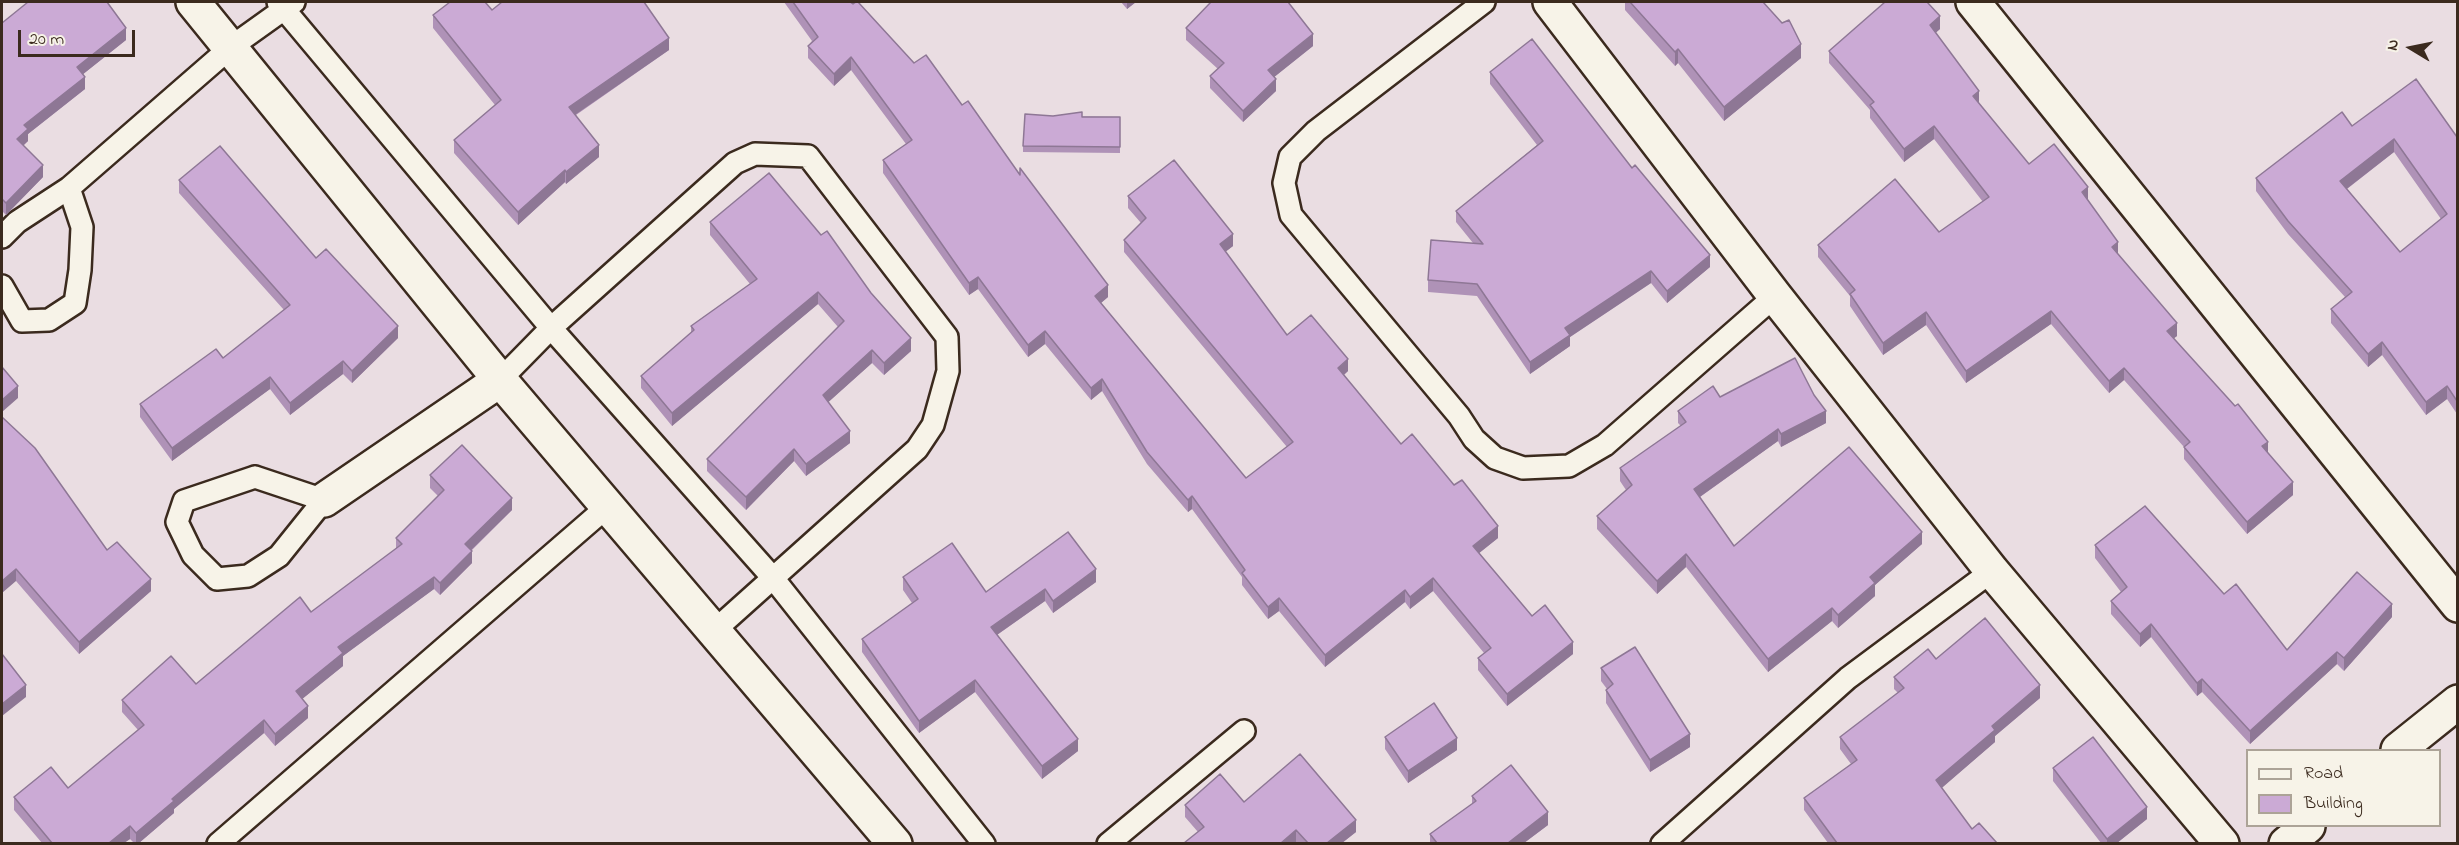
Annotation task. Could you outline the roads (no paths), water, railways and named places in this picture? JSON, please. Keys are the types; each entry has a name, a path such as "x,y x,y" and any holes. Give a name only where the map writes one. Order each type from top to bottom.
{"street":[{"path":"193,2 500,380 895,843"},
{"path":"1550,2 1775,296 1992,571 2213,840"},
{"path":"1973,2 2457,605"},
{"path":"324,500 500,380"},
{"path":"2399,749 2457,702"},
{"path":"2286,843 2305,827"}],"lane":[{"path":"1484,2 1316,131 1290,157 1284,183 1291,215 1459,416 1474,439 1495,458 1523,468 1569,466 1605,445 1775,296"},
{"path":"2,237 17,222 69,188 231,47 285,4 551,327 773,578 984,843"},
{"path":"500,380 551,327 735,163 755,154 808,156 947,337 948,371 933,425 917,449 715,630"},
{"path":"2,286 22,321 49,320 75,303 80,270 82,226 69,188"},
{"path":"255,477 324,500 279,556 248,576 217,579 193,555 177,522 184,501 255,477"},
{"path":"218,843 608,506"},
{"path":"1662,843 1848,678 1992,571"},
{"path":"1108,843 1244,731"}]}
